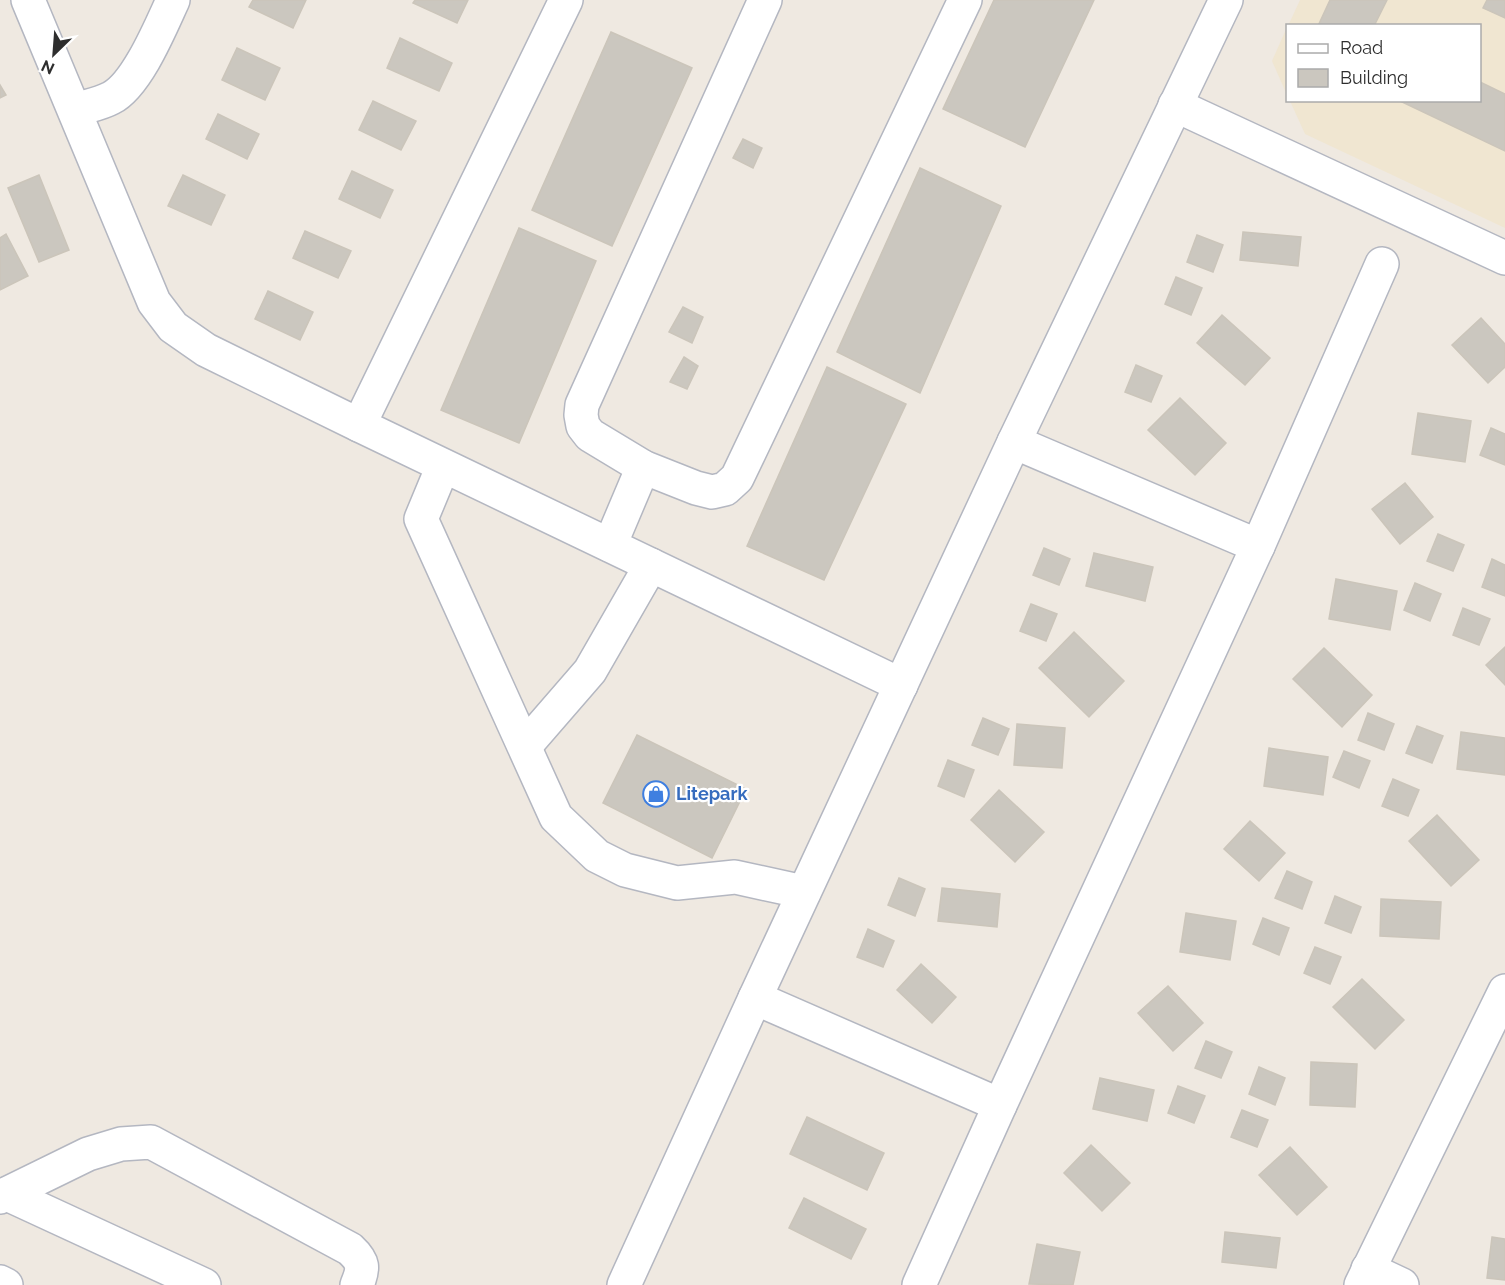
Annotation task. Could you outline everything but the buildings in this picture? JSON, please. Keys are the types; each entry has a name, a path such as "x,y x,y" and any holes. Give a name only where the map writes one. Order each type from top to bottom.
{"street":[{"path":"28,0 154,302 173,327 206,350 901,685"},
{"path":"75,110 112,98 126,87 150,50 173,0"},
{"path":"359,425 566,0"},
{"path":"765,0 582,405 583,426 590,435 643,467 712,492 725,489 737,478 965,0"},
{"path":"624,1285 1014,442 1226,0"},
{"path":"1175,105 1505,258"},
{"path":"919,1285 1258,546 1382,264"},
{"path":"1014,442 1258,546"},
{"path":"443,466 421,519 556,817 597,856 625,870 677,883 735,877 804,892"},
{"path":"610,545 643,467"},
{"path":"525,746 590,671 651,565"},
{"path":"1402,1285 1365,1277 1505,991"},
{"path":"755,998 1000,1105"},
{"path":"4,1196 88,1154 121,1144 151,1142 350,1249 360,1258 362,1272 357,1285"},
{"path":"4,1196 204,1285"},
{"path":"0,1282 6,1285"}],"shaded area":[{"path":"1300,0 1505,0 1505,228 1305,134 1290,102 1481,102 1481,24 1289,24"},
{"path":"1286,29 1286,93 1272,61"}],"place":[{"name":"Litepark","path":"656,794"}]}
